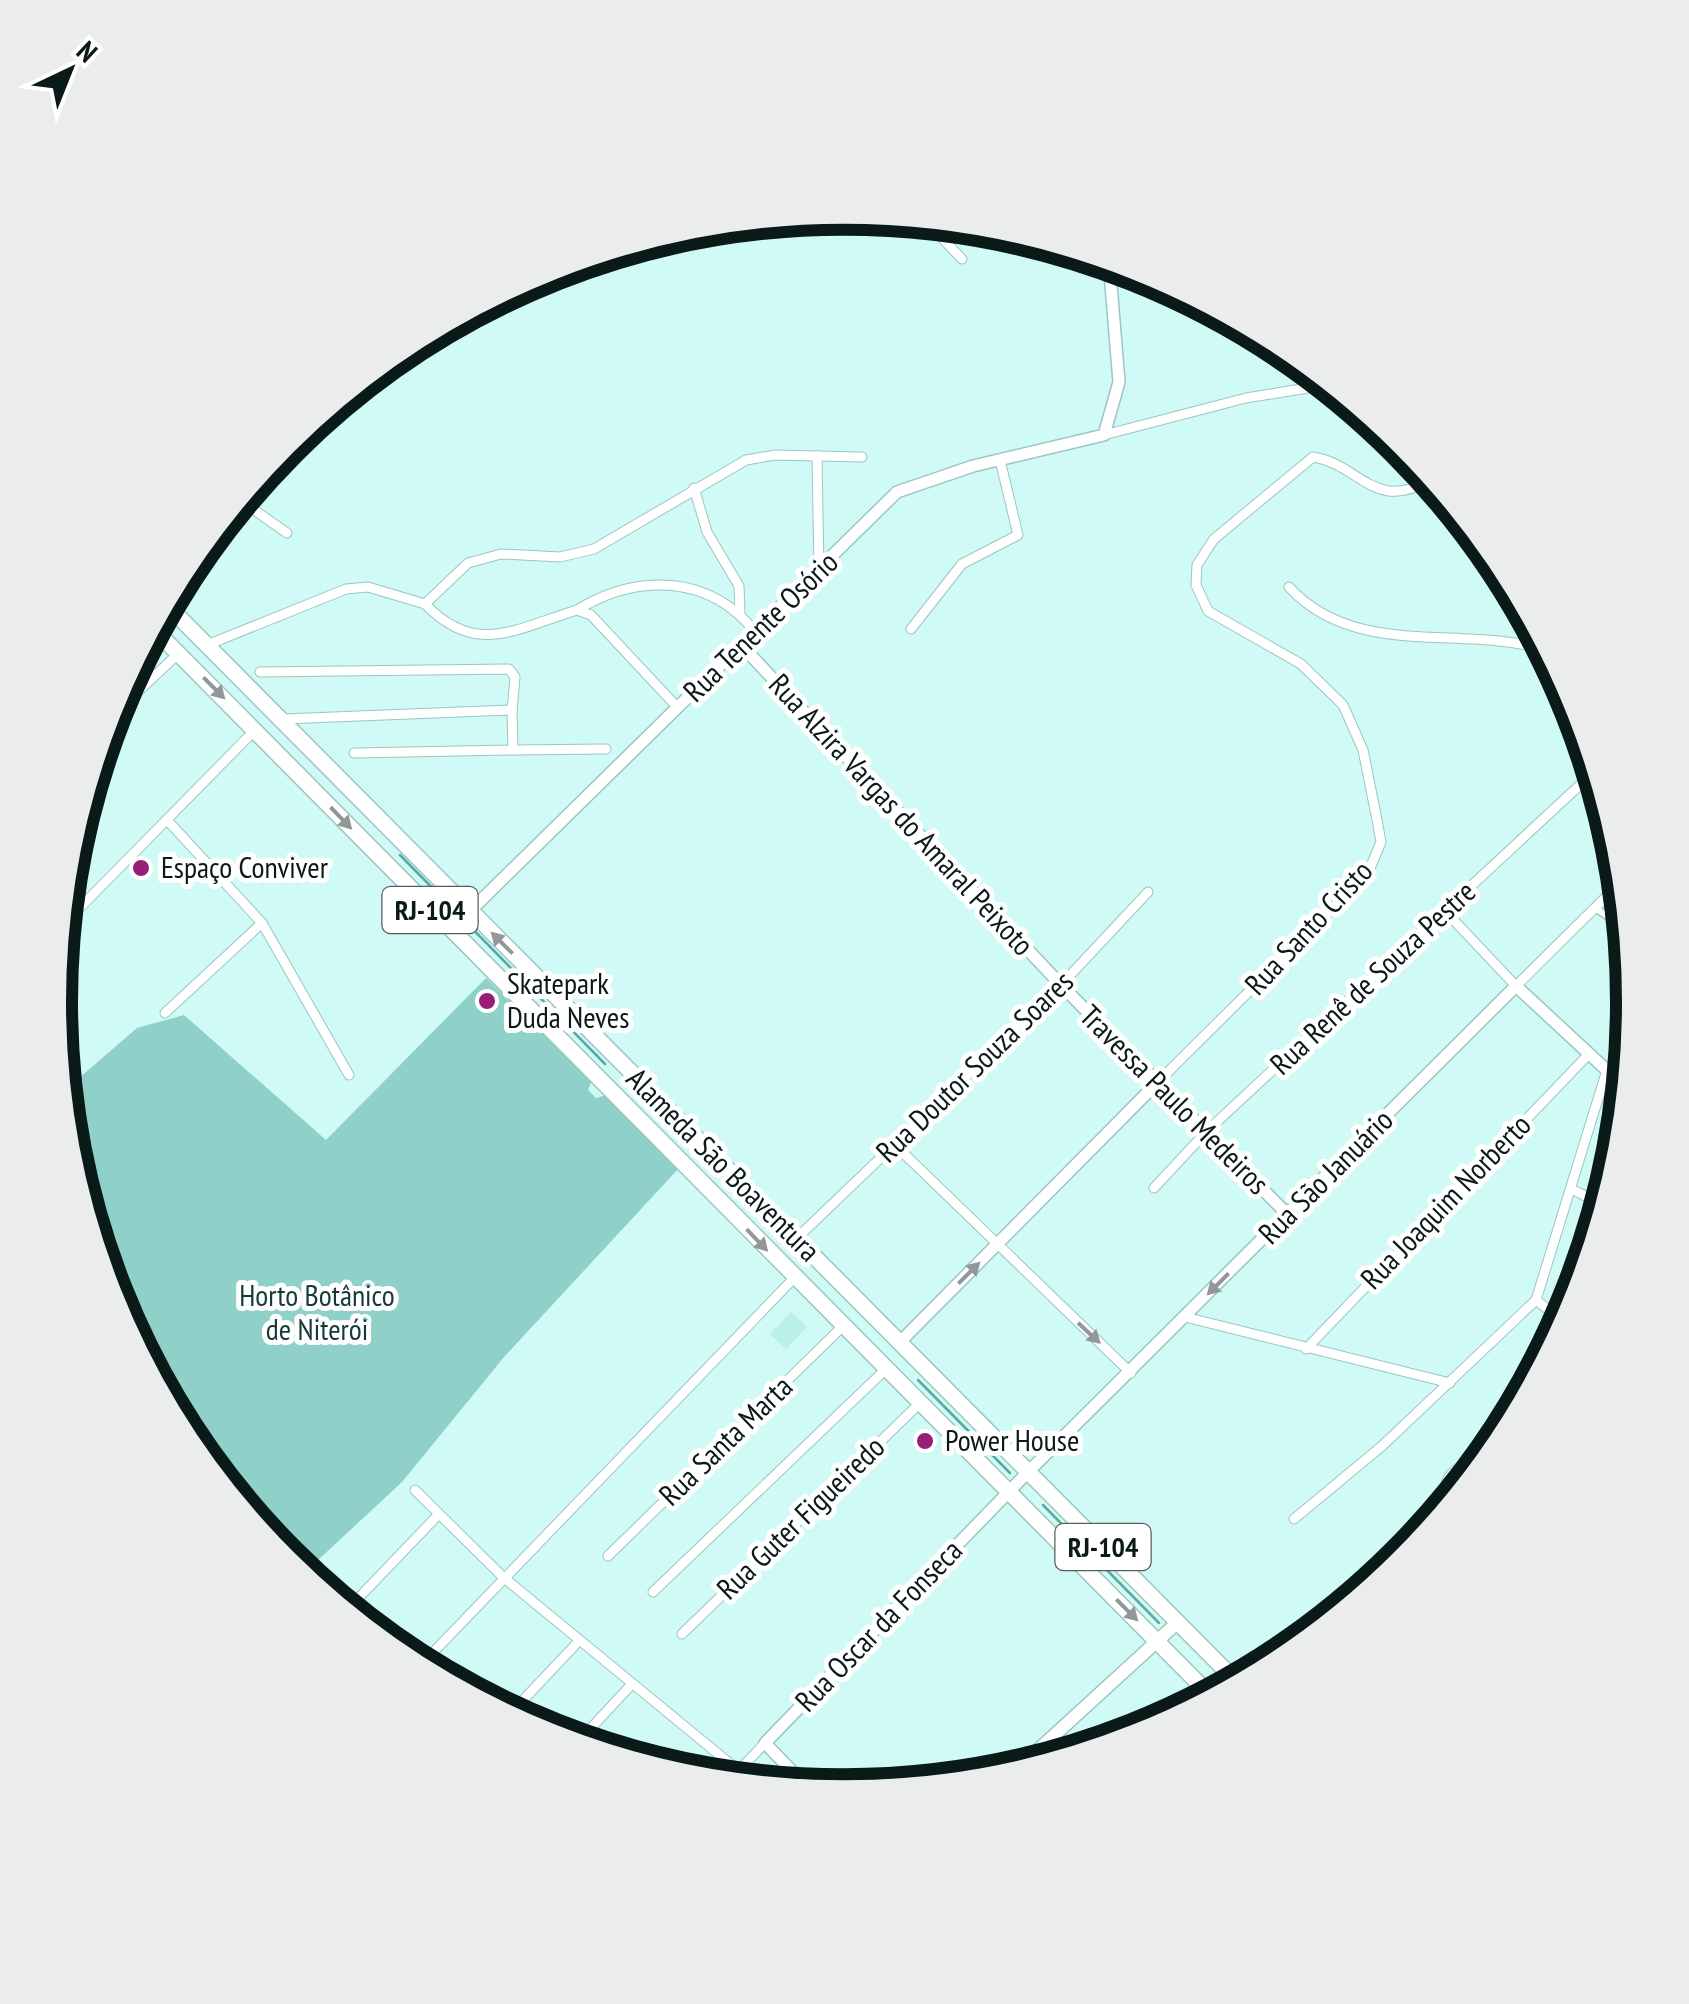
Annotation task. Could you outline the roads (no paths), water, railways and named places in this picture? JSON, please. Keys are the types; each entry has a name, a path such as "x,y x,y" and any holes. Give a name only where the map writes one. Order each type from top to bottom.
{"highway":[{"name":"Alameda São Boaventura","path":"177,615 1227,1672"},
{"name":"Alameda São Boaventura","path":"164,638 1202,1686"}],"main road":[{"path":"1039,1749 1178,1622"}],"street":[{"path":"941,237 962,259"},
{"path":"1104,435 1119,382 1110,278"},
{"name":"Rua Tenente Osório","path":"470,911 897,492 1000,460 1246,398 1311,388"},
{"path":"424,604 468,563 501,554 577,555 594,550 694,488 761,456 862,457"},
{"path":"817,456 819,571"},
{"name":"Rua Santo Cristo","path":"900,1342 1368,873 1381,842 1363,750 1343,705 1302,664 1208,611 1196,585 1197,565 1214,539 1313,458 1378,490 1394,492 1417,484"},
{"path":"912,629 962,564 1018,535 1000,460"},
{"path":"694,488 707,532 739,586 740,613"},
{"path":"252,508 286,532"},
{"path":"207,645 356,587 424,604 445,624 480,637 576,610 624,586 658,584 688,588 740,613 756,633"},
{"path":"1288,587 1314,610 1357,630 1530,648"},
{"path":"576,610 596,617 678,708"},
{"name":"Rua Alzira Vargas do Amaral Peixoto","path":"742,646 1061,984"},
{"path":"138,692 179,653"},
{"path":"260,672 509,669 515,677 512,750"},
{"path":"280,718 512,710"},
{"path":"78,910 256,729"},
{"path":"354,753 606,749"},
{"name":"Rua Renê de Souza Pestre","path":"1154,1188 1208,1131 1584,782"},
{"path":"168,821 262,923 349,1075"},
{"name":"Rua Doutor Souza Soares","path":"797,1238 1061,984 1148,892"},
{"name":"Rua São Januário","path":"1028,1472 1132,1373 1609,894"},
{"path":"1595,908 1612,919"},
{"path":"1446,911 1516,986 1612,1078"},
{"path":"164,1013 262,923"},
{"name":"Travessa Paulo Medeiros","path":"1061,984 1288,1215"},
{"name":"Rua Joaquim Norberto","path":"1306,1348 1587,1056"},
{"path":"1294,1519 1450,1383 1536,1300 1606,1073"},
{"path":"896,1146 1132,1373"},
{"path":"1571,1189 1591,1199"},
{"path":"431,1654 795,1277"},
{"path":"1536,1300 1551,1312"},
{"path":"1185,1317 1450,1383"},
{"name":"Rua Santa Marta","path":"608,1556 843,1326"},
{"path":"653,1592 886,1369"},
{"name":"Rua Guter Figueiredo","path":"682,1634 920,1403"},
{"name":"Rua Oscar da Fonseca","path":"743,1767 1028,1472"},
{"path":"415,1490 503,1577 732,1765"},
{"path":"357,1600 439,1514"},
{"path":"521,1702 578,1641"},
{"path":"589,1730 632,1684"},
{"path":"765,1743 793,1772"}],"waterway":[{"path":"400,855 605,1064"},
{"path":"918,1380 1010,1473"},
{"path":"1043,1505 1159,1623"}],"place":[{"name":"Espaço Conviver","path":"141,868"},
{"name":"Skatepark Duda Neves","path":"487,1001"},
{"name":"Power House","path":"925,1441"}],"park label":[{"name":"Horto Botânico de Niterói","path":"317,1313"}]}
